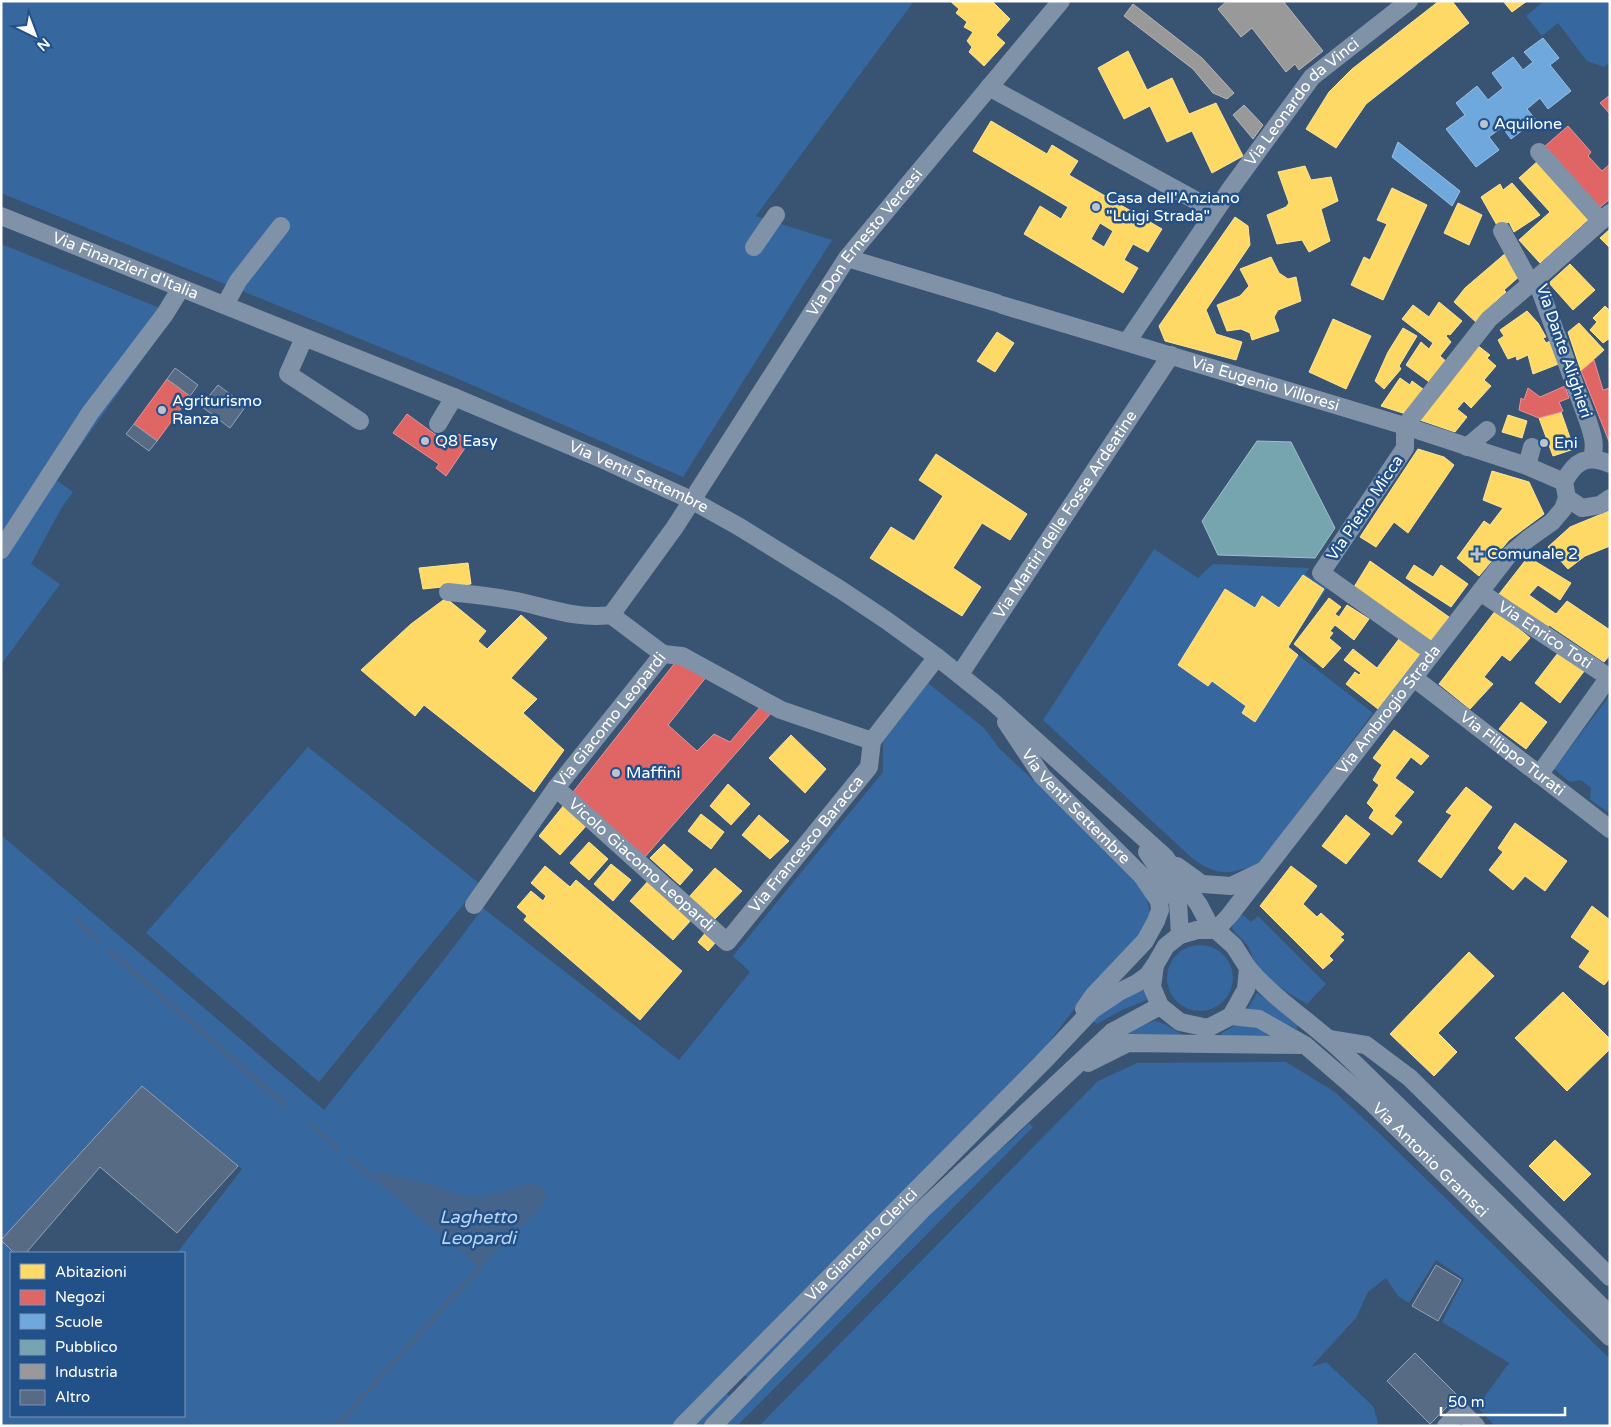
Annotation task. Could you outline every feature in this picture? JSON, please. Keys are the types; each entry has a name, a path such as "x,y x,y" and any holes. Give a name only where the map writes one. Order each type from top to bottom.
{"street":[{"name":"Via Don Ernesto Vercesi","path":"691,500 847,258 1061,1"},
{"name":"Via Leonardo da Vinci","path":"1127,342 1215,211 1312,77 1409,1"},
{"path":"989,87 1215,211"},
{"path":"1539,152 1605,217"},
{"path":"754,247 776,215"},
{"name":"Via Finanzieri d'Italia","path":"1,216 250,315"},
{"name":"Via Dante Alighieri","path":"1583,462 1594,452 1594,439 1584,422 1533,282 1605,217"},
{"path":"225,305 238,281 281,226"},
{"path":"1405,426 1489,319 1533,282 1502,231"},
{"name":"Via Eugenio Villoresi","path":"847,258 1405,426 1527,466 1565,490 1582,508 1600,505 1610,498"},
{"path":"1,550 90,413 165,314 181,288"},
{"name":"Via Venti Settembre","path":"250,315 454,397 604,460 691,500 746,531 841,590 960,674 1123,818 1165,857 1214,930"},
{"path":"304,338 288,374 360,421"},
{"name":"Via Martiri delle Fosse Ardeatine","path":"960,674 1171,355"},
{"path":"438,424 454,397"},
{"name":"Via Pietro Micca","path":"1405,426 1405,448 1322,573 1432,652"},
{"path":"1467,447 1487,430"},
{"path":"1527,466 1532,447"},
{"name":"Via Eugenio Villoresi","path":"1527,466 1548,467 1601,460 1610,464"},
{"name":"Via Ambrogio Strada","path":"1214,930 1414,678 1506,557 1552,522 1563,509 1565,490 1583,462"},
{"path":"448,592 512,600 561,612 599,617 611,615 675,527 691,500"},
{"name":"Via Enrico Toti","path":"1480,592 1609,678"},
{"name":"Via Giacomo Leopardi","path":"474,906 556,788 663,654 611,615"},
{"path":"663,654 682,656 781,710 872,741 937,657"},
{"name":"Via Filippo Turati","path":"1414,678 1610,829"},
{"path":"1539,775 1609,678"},
{"name":"Via Venti Settembre","path":"992,701 1042,776 1142,876 1159,901 1160,910"},
{"name":"Via Francesco Baracca","path":"727,942 869,767 872,741"},
{"name":"Vicolo Giacomo Leopardi","path":"556,788 727,942"},
{"name":"Via Venti Settembre","path":"1123,818 1159,870 1178,902 1180,935"},
{"path":"1165,857 1202,884 1231,886 1264,869"},
{"name":"Via Giancarlo Clerici","path":"1042,1063 1093,996 1145,941 1160,910"},
{"path":"1197,930 1214,930 1234,946 1248,968 1246,990 1231,1016 1208,1028 1180,1022 1160,1006 1152,987 1155,965 1166,946 1180,935 1197,930"},
{"name":"Via Giancarlo Clerici","path":"682,1426 1042,1063 1092,1010 1119,992 1137,983 1148,975 1155,965"},
{"name":"Via Antonio Gramsci","path":"1248,968 1263,986 1329,1039 1610,1315"},
{"name":"Via Giancarlo Clerici","path":"713,1426 922,1210 1112,1032 1160,1006"},
{"name":"Via Antonio Gramsci","path":"1231,1016 1260,1019 1305,1045 1372,1103 1610,1337"},
{"name":"Via Antonio Gramsci","path":"1329,1039 1366,1046 1410,1078 1610,1277"},
{"name":"Via Giancarlo Clerici","path":"1068,1074 1128,1043 1305,1045"},
{"path":"1446,1426 1461,1411 1476,1426"}],"shaded area":[{"path":"1,1 914,1 756,216 832,240 683,477 456,378 1,193"},
{"path":"1544,1 1610,1 1610,62 1604,67 1587,61 1558,23 1542,36 1526,16"},
{"path":"1,244 175,314 56,480 73,492 62,507 31,564 60,584 1,665"},
{"path":"1154,549 1198,578 1213,564 1309,568 1305,574 1327,588 1288,647 1373,713 1261,862 1242,869 1227,872 1219,871 1211,869 1193,859 1043,720"},
{"path":"928,683 984,728 999,748 1131,873 1145,891 1151,917 1141,934 1075,1008 1034,1062 674,1426 1,1426 1,1240 1,835 324,1110 483,908 679,1060 750,972 733,956 883,772 883,742","holes":["142,1086 242,1169 178,1252 185,1252 185,1417 10,1417 10,1252 13,1252 1,1240"]},
{"path":"1610,695 1610,814 1590,799 1591,788 1581,780 1570,782 1554,769"},
{"path":"308,747 480,884 319,1082 146,933"},
{"path":"1242,914 1251,922 1258,916 1326,984 1307,1004 1272,982 1257,968 1248,946 1232,928 1234,922"},
{"path":"1200,945 1212,948 1223,955 1230,966 1233,978 1230,990 1223,1001 1212,1008 1200,1011 1188,1008 1177,1001 1170,990 1167,978 1170,966 1177,955 1188,948"},
{"path":"1144,988 1147,1000 1122,1010 1097,1024 1092,1021 1094,1017"},
{"path":"1257,993 1300,1022 1296,1029 1272,1018 1246,1012"},
{"path":"1155,1021 1185,1036 1119,1035 1130,1028"},
{"path":"1255,1024 1284,1035 1222,1036 1221,1033 1236,1025"},
{"path":"1286,1062 1335,1092 1610,1359 1610,1426 1495,1426 1477,1407 1509,1363 1442,1322 1464,1279 1436,1260 1409,1303 1398,1296 1386,1278 1368,1292 1356,1318 1311,1367 1326,1362 1373,1406 1379,1426 759,1426 1098,1081 1137,1063"},
{"path":"1029,1123 1033,1127 737,1426 716,1426 953,1188 1013,1139"},
{"path":"913,1199 916,1203 911,1213 748,1378 743,1373"},
{"path":"724,1391 730,1397 701,1426 690,1426"}],"water":[{"name":"Laghetto Leopardi","path":"379,1172 433,1185 461,1195 480,1197 534,1183 547,1191 544,1204 480,1267 373,1179"}],"building: Abitazioni":[{"path":"950,1 992,1 1010,19 996,35 1005,43 984,66 969,52 972,47 967,41 973,32 964,27 967,22 956,13 959,9"},
{"path":"1439,1 1452,1 1469,23 1366,104 1336,148 1306,129 1329,92 1352,69"},
{"path":"1503,1 1527,1 1512,12"},
{"path":"1128,51 1147,90 1172,78 1189,114 1216,103 1243,156 1212,173 1192,131 1167,142 1150,106 1124,119 1098,68"},
{"name":"Casa dell'Anziano \"Luigi Strada\"","path":"991,121 1047,154 1052,145 1078,161 1069,175 1162,229 1148,252 1133,244 1124,260 1138,268 1123,293 1024,234 1040,206 1061,219 1068,207 973,151","holes":["1100,223 1113,231 1104,247 1091,239"]},
{"path":"1539,160 1590,218 1540,263 1519,240 1550,212 1519,178"},
{"path":"1305,166 1311,180 1331,177 1338,201 1321,209 1330,241 1309,252 1302,240 1277,244 1267,215 1286,207 1289,203 1278,172"},
{"path":"1512,183 1540,215 1514,232 1509,222 1498,227 1481,197 1500,184 1503,190"},
{"path":"1392,188 1427,205 1383,300 1351,285 1364,257 1370,260 1387,224 1377,220"},
{"path":"1458,203 1482,215 1469,245 1444,233"},
{"path":"1235,217 1248,226 1250,245 1206,310 1216,334 1242,342 1236,360 1165,341 1159,326"},
{"path":"1610,229 1610,248 1600,238"},
{"path":"1507,252 1522,274 1504,290 1506,292 1487,309 1477,323 1454,302 1465,288"},
{"path":"1271,257 1279,273 1288,279 1296,277 1301,301 1278,310 1274,317 1279,331 1252,340 1250,333 1241,329 1227,331 1217,305 1240,296 1249,286 1240,269"},
{"path":"1570,264 1595,290 1573,310 1549,283"},
{"path":"1439,302 1462,321 1450,335 1446,336 1451,342 1440,356 1448,363 1432,384 1406,365 1421,342 1429,349 1433,343 1402,319 1413,305 1429,317"},
{"path":"1605,306 1610,311 1610,338 1603,343 1590,330 1597,322 1593,318"},
{"path":"1527,311 1538,323 1546,337 1543,338 1546,343 1552,340 1561,363 1533,374 1528,355 1517,360 1516,356 1508,359 1498,340 1504,336 1500,330"},
{"path":"1333,319 1371,336 1346,389 1309,372"},
{"path":"1579,323 1604,350 1581,371 1568,332"},
{"path":"1403,328 1417,336 1399,366 1401,369 1384,389 1375,381 1388,352"},
{"path":"997,332 1014,343 995,372 977,361"},
{"path":"1477,345 1490,355 1487,358 1496,366 1484,380 1491,386 1471,408 1464,401 1457,409 1467,417 1455,432 1417,419"},
{"path":"1400,378 1410,385 1412,381 1427,392 1409,415 1381,406"},
{"path":"1561,412 1574,449 1553,456 1539,418"},
{"path":"1508,415 1527,421 1522,438 1502,432"},
{"path":"1418,449 1444,457 1454,465 1408,533 1394,522 1376,547 1360,537"},
{"path":"936,454 1027,514 1010,540 982,523 953,568 981,587 962,616 870,558 891,527 914,541 943,496 919,480"},
{"path":"1492,471 1529,482 1544,514 1509,540 1479,576 1457,558 1484,521 1490,525 1503,508 1483,500"},
{"path":"1609,511 1610,546 1585,556 1568,569 1548,547 1570,527"},
{"path":"1528,557 1571,583 1560,600 1538,585 1529,595 1556,614 1567,601 1610,630 1610,655 1604,662 1549,625 1546,631 1496,598"},
{"path":"1370,561 1449,617 1432,641 1354,587"},
{"path":"468,563 471,584 423,589 419,568"},
{"path":"1414,565 1433,577 1441,565 1468,584 1451,607 1406,578"},
{"path":"1303,575 1324,589 1288,647 1298,655 1255,722 1242,713 1246,706 1212,681 1208,686 1178,665 1225,589 1255,608 1262,596 1279,608"},
{"path":"446,598 486,631 478,641 487,649 521,615 547,638 511,678 537,699 523,713 564,750 534,792 424,705 415,716 361,670 411,624"},
{"path":"1329,598 1341,607 1335,614 1339,617 1347,605 1369,619 1354,640 1335,625 1330,631 1333,633 1329,638 1341,648 1323,668 1294,644"},
{"path":"1496,610 1530,638 1510,661 1502,655 1484,677 1493,684 1470,709 1439,684"},
{"path":"1399,639 1421,653 1378,709 1346,684 1355,672 1359,675 1361,673 1344,660 1353,649 1377,668"},
{"path":"1558,653 1585,670 1560,703 1535,683"},
{"path":"1521,702 1547,722 1526,749 1499,729"},
{"path":"1394,730 1429,756 1421,765 1411,757 1395,778 1414,792 1394,816 1402,822 1392,835 1369,818 1374,810 1367,803 1379,785 1373,780 1382,765 1373,758"},
{"path":"791,735 826,769 805,793 769,758"},
{"path":"728,784 750,804 731,825 710,806"},
{"path":"1466,787 1492,807 1441,878 1418,861 1452,815 1446,812"},
{"path":"564,805 587,825 560,855 539,836"},
{"path":"701,814 724,832 711,849 688,831"},
{"path":"759,815 789,841 770,859 742,835"},
{"path":"1346,815 1370,834 1346,864 1322,846"},
{"path":"1515,823 1567,861 1545,891 1525,876 1513,890 1489,870 1503,852 1498,848"},
{"path":"589,842 608,859 589,880 570,863"},
{"path":"664,844 693,870 680,885 650,858"},
{"path":"611,864 631,880 613,901 594,884"},
{"path":"545,866 570,887 576,880 682,971 640,1020 524,920 527,916 517,907 531,891 543,901 546,896 531,883"},
{"path":"1291,866 1317,886 1303,904 1317,917 1321,913 1344,934 1340,937 1344,940 1329,956 1333,960 1323,969 1260,906"},
{"path":"715,868 742,891 714,920 689,897"},
{"path":"650,879 693,918 673,940 630,901"},
{"path":"1592,906 1610,920 1610,978 1604,985 1579,967 1590,951 1571,937"},
{"path":"706,932 717,941 708,951 698,942"},
{"path":"1469,952 1494,976 1438,1033 1457,1052 1434,1076 1390,1034"},
{"path":"1563,992 1610,1039 1610,1049 1567,1091 1515,1038"},
{"path":"1555,1140 1591,1174 1564,1201 1529,1166"}],"building: Negozi":[{"path":"1610,95 1610,114 1600,103"},
{"path":"1568,126 1591,152 1588,156 1602,171 1610,164 1610,199 1599,208 1544,147"},
{"path":"1594,360 1603,390 1610,388 1610,444 1581,371"},
{"name":"Agriturismo Ranza","path":"167,379 190,396 157,441 134,424"},
{"path":"1565,386 1569,398 1559,402 1563,411 1539,418 1519,410 1521,398 1524,400 1528,388 1540,397"},
{"path":"407,414 451,446 459,434 469,442 446,476 436,468 439,464 393,433"},
{"path":"678,659 707,676 668,725 697,751 714,734 730,742 761,706 772,712 644,858 573,792"}],"building: Scuole":[{"path":"1543,38 1559,58 1550,65 1571,91 1548,109 1540,98 1527,109 1536,120 1511,139 1502,127 1489,137 1499,150 1476,167 1446,129 1465,115 1456,103 1477,86 1488,100 1503,88 1492,73 1513,57 1523,70 1533,62 1524,52"},
{"path":"1398,142 1460,191 1452,206 1392,157"}],"building: Pubblico":[{"path":"1257,441 1291,442 1335,528 1315,558 1218,555 1202,521"}],"building: Industria":[{"path":"1227,1 1283,1 1323,51 1299,70 1295,64 1286,72 1252,28 1241,37 1218,9"},
{"path":"1133,4 1202,58 1234,93 1227,99 1213,93 1193,69 1124,16"},
{"path":"1244,105 1263,125 1253,139 1233,115"}],"building: Altro":[{"path":"175,368 198,385 190,396 167,379"},
{"path":"218,385 246,406 230,428 201,406"},
{"path":"134,424 157,441 149,451 126,434"},
{"path":"142,1086 238,1166 177,1233 100,1167 27,1252 13,1252 1,1240"},
{"path":"1436,1265 1461,1280 1438,1321 1412,1306"},
{"path":"1415,1353 1458,1396 1430,1424 1387,1381"}],"waterway":[{"path":"77,921 99,941"},
{"path":"110,951 284,1104"},
{"path":"311,1125 338,1149"},
{"path":"349,1158 373,1179"},
{"path":"336,1426 480,1267"}],"place":[{"name":"Aquilone","path":"1484,124"},
{"name":"Casa dell'Anziano \"Luigi Strada\"","path":"1096,207"},
{"name":"Agriturismo Ranza","path":"162,410"},
{"name":"Q8 Easy","path":"425,441"},
{"name":"Eni","path":"1544,443"},
{"name":"Comunale 2","path":"1477,554"},
{"name":"Maffini","path":"616,773"}]}
